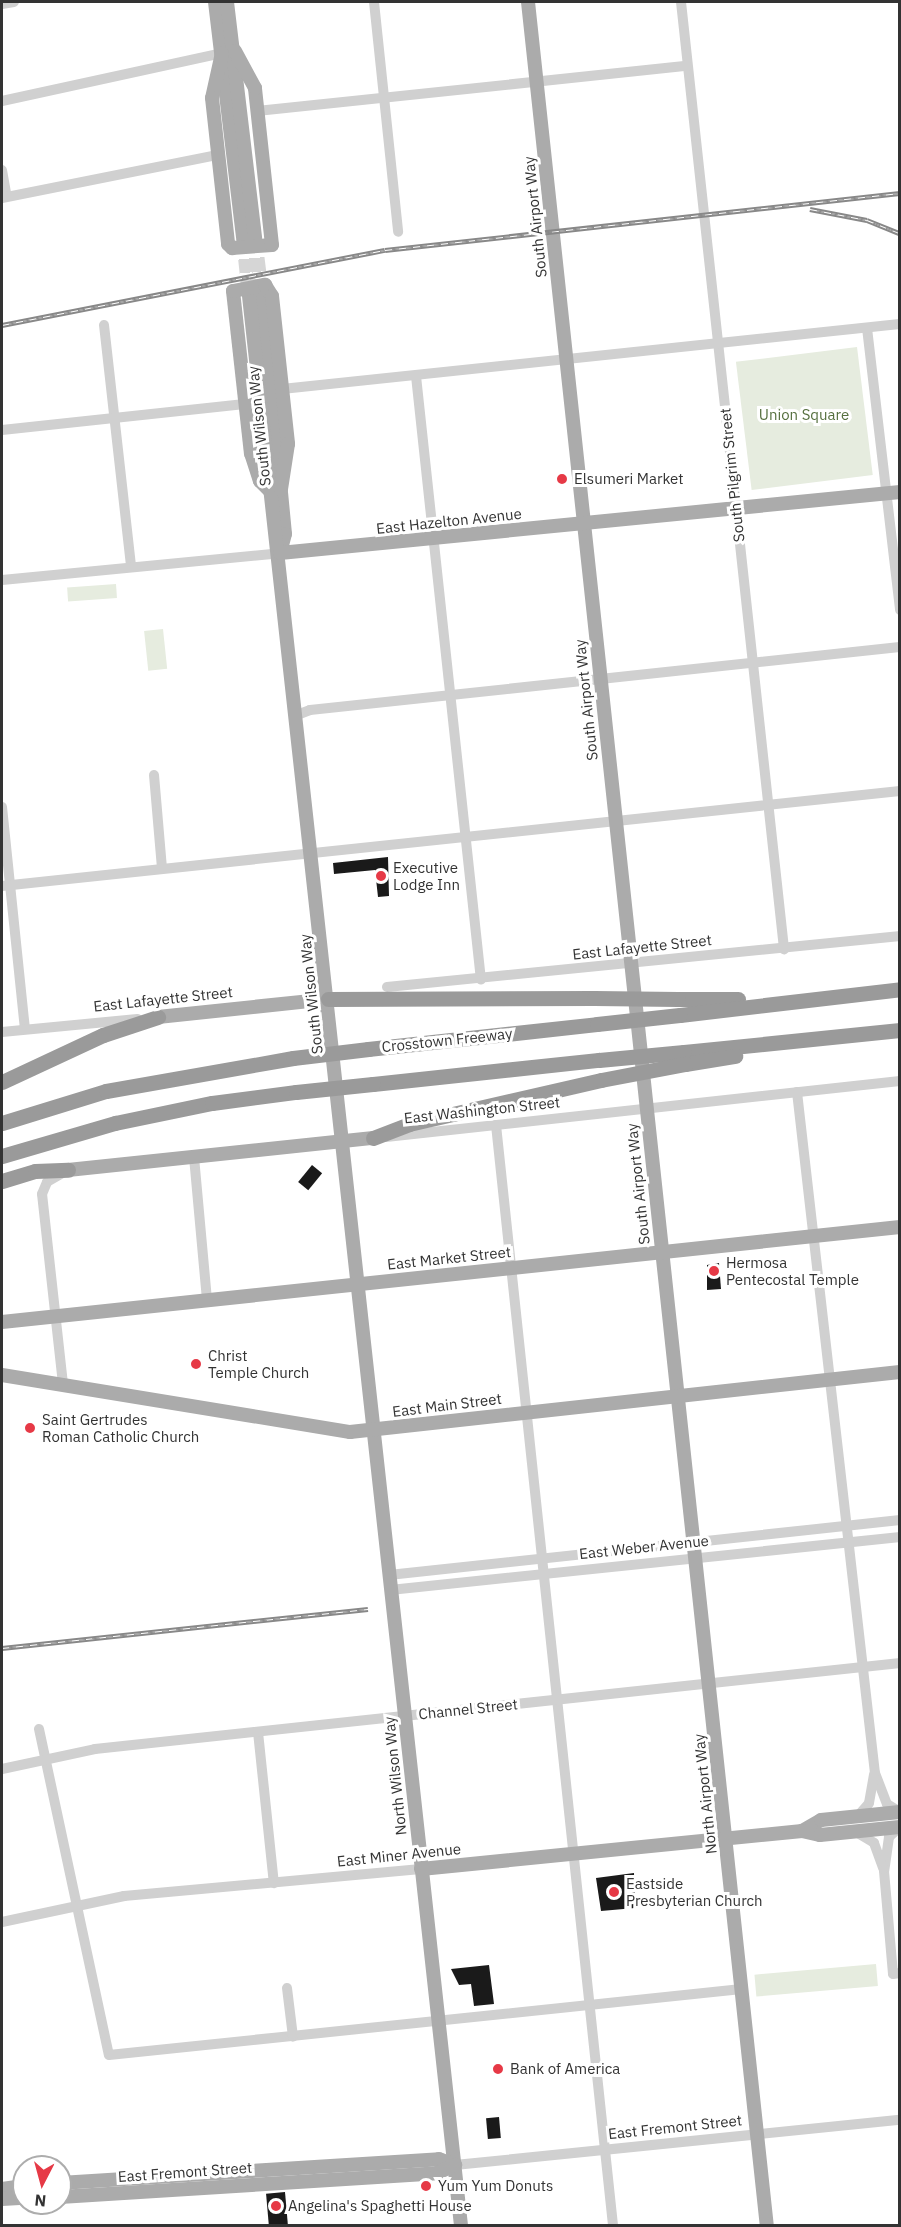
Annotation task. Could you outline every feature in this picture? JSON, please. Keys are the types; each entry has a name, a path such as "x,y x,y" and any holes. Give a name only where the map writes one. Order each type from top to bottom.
{"highway":[{"name":"Crosstown Freeway","path":"2,1123 106,1090 293,1058 900,989"},
{"path":"328,999 795,1000"},
{"path":"2,1082 103,1035 158,1017"},
{"path":"374,1138 409,1124 601,1080 684,1058 807,1040 900,1030"},
{"path":"2,1156 115,1123 212,1103 599,1060 684,1058"},
{"path":"2,1181 35,1172 68,1170"}],"main road":[{"path":"215,2 228,52 254,84 272,244 232,248 228,244 212,98 228,52"},
{"path":"227,2 228,52 249,237"},
{"name":"South Airport Way","path":"528,2 678,1396"},
{"path":"269,288 288,454 275,489 260,481 251,454 235,289 269,288"},
{"name":"South Wilson Way","path":"255,296 275,489 285,534 280,553 375,1431"},
{"name":"East Hazelton Avenue","path":"280,553 900,492"},
{"name":"East Lafayette Street","path":"158,1017 328,999"},
{"name":"East Washington Street","path":"68,1170 374,1138"},
{"name":"East Market Street","path":"2,1322 900,1227"},
{"name":"East Main Street","path":"2,1375 350,1432 900,1372"},
{"name":"North Airport Way","path":"678,1396 698,1559 725,1839 767,2226"},
{"name":"North Wilson Way","path":"375,1431 390,1590 421,1869 441,2023 462,2226"},
{"name":"East Miner Avenue","path":"802,1831 820,1820 900,1812"},
{"name":"East Miner Avenue","path":"421,1869 802,1831 854,1832 900,1827"},
{"name":"East Fremont Street","path":"72,2182 439,2159 455,2165"},
{"name":"East Fremont Street","path":"72,2196 437,2173 455,2165"}],"street":[{"path":"2,4 14,2"},
{"path":"374,2 398,232"},
{"name":"South Pilgrim Street","path":"681,2 784,949"},
{"path":"2,101 228,52"},
{"path":"257,111 687,66"},
{"path":"2,170 4,197 218,155"},
{"path":"282,389 900,324"},
{"path":"104,325 131,566"},
{"path":"867,328 900,610"},
{"path":"416,376 481,981"},
{"path":"2,430 245,404"},
{"name":"East Hazelton Avenue","path":"2,580 280,553"},
{"path":"297,716 310,710 900,647"},
{"path":"153,775 162,869"},
{"path":"6,886 900,791"},
{"path":"2,807 6,886 25,1029"},
{"name":"East Lafayette Street","path":"387,987 481,981 900,936"},
{"name":"East Lafayette Street","path":"2,1032 158,1017"},
{"name":"East Washington Street","path":"374,1138 900,1081"},
{"path":"797,1092 844,1526 874,1773 887,1804 900,1812"},
{"path":"496,1125 613,2226"},
{"path":"194,1157 207,1300"},
{"path":"63,1384 42,1194 47,1182 68,1170"},
{"name":"East Weber Avenue","path":"389,1575 900,1520"},
{"name":"East Weber Avenue","path":"390,1590 900,1537"},
{"name":"Channel Street","path":"2,1769 95,1749 900,1663"},
{"path":"39,1729 111,2055 441,2023 742,1989"},
{"path":"258,1732 274,1883"},
{"path":"857,1817 869,1803 874,1773"},
{"path":"884,1871 889,1839 900,1827"},
{"path":"854,1832 874,1843 884,1871 896,1973"},
{"name":"East Miner Avenue","path":"2,1922 77,1905 421,1869"},
{"path":"286,1988 293,2037"},
{"name":"East Fremont Street","path":"455,2165 900,2120"}],"green space":[{"name":"Union Square","path":"857,347 873,475 752,490 736,362"},
{"path":"116,584 117,598 68,601 67,587"},
{"path":"163,629 167,669 148,671 144,631"},
{"path":"876,1964 878,1986 756,1997 754,1975"}],"building":[{"name":"Executive Lodge Inn","path":"388,857 389,896 378,897 375,870 334,874 333,863"},
{"path":"312,1165 322,1173 308,1190 298,1182"},
{"name":"Hermosa Pentecostal Temple","path":"719,1263 721,1289 707,1290 707,1265"},
{"name":"Eastside Presbyterian Church","path":"634,1873 635,1908 601,1911 596,1878"},
{"path":"489,1965 494,2004 474,2006 471,1984 459,1985 451,1969"},
{"path":"499,2117 501,2138 488,2139 486,2118"},
{"name":"Angelina's Spaghetti House","path":"285,2192 288,2226 269,2226 266,2194"}],"tunnel":[{"path":"255,237 262,295"},
{"path":"243,238 249,296"}],"railway":[{"path":"2,325 385,250 900,193"},
{"path":"810,209 867,220 900,233"},
{"path":"2,1648 368,1609"}],"place":[{"name":"Elsumeri Market","path":"562,479"},
{"name":"Executive Lodge Inn","path":"381,876"},
{"name":"Hermosa Pentecostal Temple","path":"714,1271"},
{"name":"Christ Temple Church","path":"196,1364"},
{"name":"Saint Gertrudes Roman Catholic Church","path":"30,1428"},
{"name":"Eastside Presbyterian Church","path":"614,1892"},
{"name":"Bank of America","path":"498,2069"},
{"name":"Yum Yum Donuts","path":"426,2186"},
{"name":"Angelina's Spaghetti House","path":"276,2206"}]}
